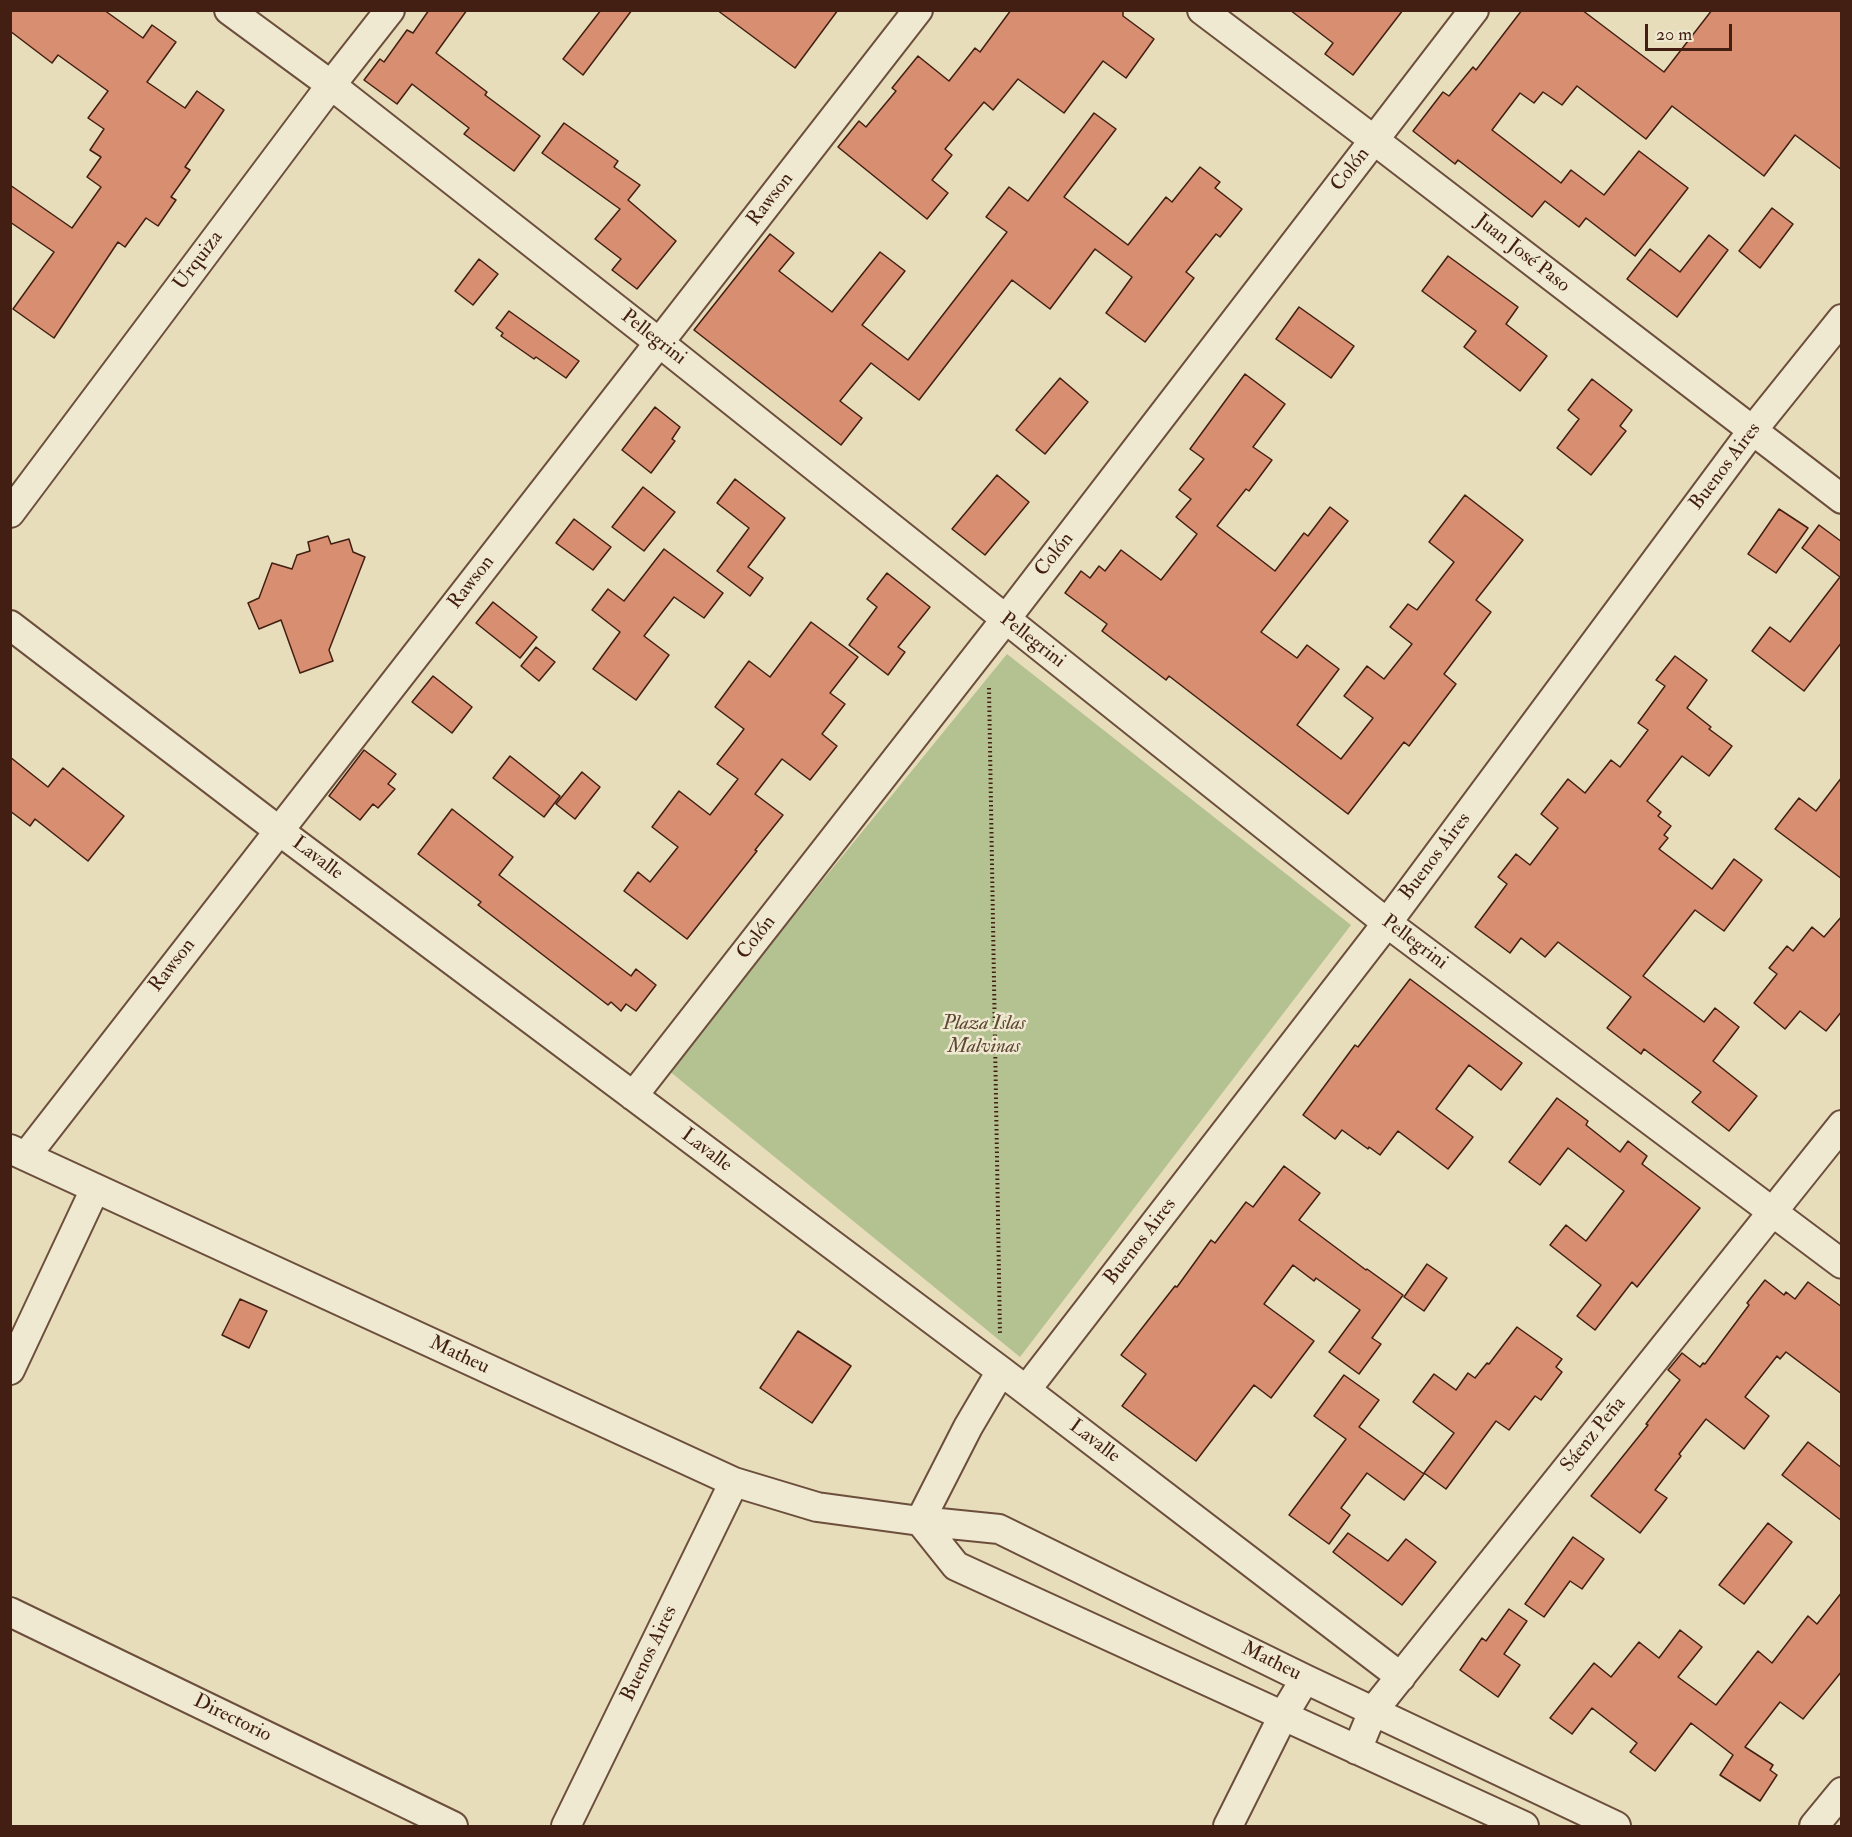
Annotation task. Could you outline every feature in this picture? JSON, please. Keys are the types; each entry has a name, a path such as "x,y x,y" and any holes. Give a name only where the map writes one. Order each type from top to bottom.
{"street":[{"name":"Pellegrini","path":"230,10 331,85 661,344 997,631 1842,1264"},
{"name":"Urquiza","path":"10,513 331,85 390,10"},
{"name":"Rawson","path":"18,1153 278,830 661,344 918,10"},
{"name":"Juan José Paso","path":"1202,10 1842,499"},
{"name":"Colón","path":"633,1096 997,631 1474,10"},
{"name":"Buenos Aires","path":"1026,1390 1387,923 1752,431 1842,319"},
{"name":"Lavalle","path":"10,625 278,830 1001,1371 1401,1677"},
{"name":"Sáenz Peña","path":"1357,1750 1373,1711 1842,1125"},
{"name":"Matheu","path":"18,1153 734,1482 817,1507 920,1521 999,1528 1305,1679 1616,1827"},
{"path":"10,1370 95,1189"},
{"path":"1001,1371 920,1521 956,1566 1524,1827"},
{"name":"Buenos Aires","path":"566,1827 734,1482"},
{"name":"Directorio","path":"10,1612 453,1827"},
{"path":"1228,1827 1283,1716 1305,1679"},
{"path":"1814,1827 1842,1792"}],"path":[{"path":"997,631 1001,1371"}],"green space":[{"name":"Plaza Islas Malvinas","path":"1007,654 1351,925 1020,1357 668,1070"}],"building":[{"path":"10,10 104,10 143,38 152,25 176,42 147,82 185,108 197,91 224,110 185,167 190,170 171,197 176,200 158,226 146,218 125,247 118,242 54,338 13,309 54,252 10,222 10,185 72,228 101,187 87,177 101,157 90,150 104,129 88,118 108,91 58,55 52,63 10,31"},
{"path":"429,10 467,10 436,53 487,92 485,95 540,136 514,171 464,134 469,128 412,84 397,104 364,80 380,59 384,62 407,30 413,33"},
{"path":"601,10 632,10 583,75 563,59"},
{"path":"717,10 838,10 795,68"},
{"path":"1011,10 1123,10 1123,16 1154,39 1126,78 1103,61 1064,113 1018,79 993,110 984,102 945,149 952,155 932,180 948,193 927,219 838,147 859,121 866,127 896,91 892,88 918,56 949,81 975,48 980,52"},
{"path":"1290,10 1403,10 1353,75 1325,54 1333,43"},
{"path":"1522,10 1582,10 1664,72 1712,10 1842,10 1842,170 1795,135 1764,176 1672,106 1646,139 1577,86 1562,105 1543,92 1534,103 1520,93 1492,130 1561,183 1571,170 1604,195 1639,151 1688,188 1635,256 1586,218 1579,227 1545,201 1532,217 1458,160 1455,164 1413,131 1443,92 1449,96 1473,67 1476,70"},
{"path":"1094,113 1116,129 1064,197 1128,245 1166,197 1172,202 1200,167 1220,182 1215,188 1242,209 1220,237 1216,234 1186,272 1194,278 1145,342 1106,313 1132,277 1095,249 1050,309 1012,280 919,400 871,363 840,401 862,418 841,445 694,330 770,234 794,253 779,271 832,312 880,252 905,271 862,325 908,360 1007,232 986,217 1009,187 1028,201"},
{"path":"564,123 618,161 614,167 640,185 628,200 676,241 637,289 612,270 621,259 595,239 620,209 542,153"},
{"path":"1772,208 1793,224 1760,268 1739,251"},
{"path":"1709,235 1728,250 1677,317 1627,279 1650,249 1680,272"},
{"path":"1448,256 1518,307 1506,324 1547,356 1520,391 1464,347 1476,331 1422,291"},
{"path":"479,259 498,274 473,305 455,291"},
{"path":"1299,307 1354,346 1331,378 1276,339"},
{"path":"509,311 579,361 566,378 501,336 503,333 496,328"},
{"path":"1245,374 1285,404 1253,447 1272,460 1249,491 1246,489 1217,526 1275,571 1304,533 1308,536 1330,507 1348,521 1261,632 1297,658 1307,645 1339,669 1297,725 1341,759 1373,718 1344,696 1367,666 1384,679 1412,644 1390,627 1408,604 1417,610 1454,562 1429,542 1465,495 1523,540 1476,600 1491,612 1444,674 1456,684 1409,746 1404,742 1348,814 1169,676 1166,680 1102,631 1107,624 1065,593 1081,571 1090,578 1099,566 1105,571 1121,550 1161,580 1197,534 1176,517 1191,499 1179,490 1204,459 1190,449"},
{"path":"1060,378 1088,402 1045,454 1016,430"},
{"path":"1592,379 1632,410 1620,426 1626,431 1591,475 1557,448 1579,419 1568,410"},
{"path":"655,407 680,427 672,439 675,441 651,473 622,450"},
{"path":"997,475 1029,502 985,555 952,529"},
{"path":"735,479 785,518 748,567 763,578 750,596 717,571 749,528 717,503"},
{"path":"643,487 675,512 644,551 612,527"},
{"path":"1779,509 1808,528 1776,573 1748,554"},
{"path":"574,519 611,547 593,570 556,543"},
{"path":"1819,525 1842,542 1842,642 1804,691 1752,651 1770,627 1790,642 1840,577 1802,548"},
{"path":"328,536 331,544 349,539 353,552 365,557 329,650 333,661 300,673 281,620 259,629 248,603 259,598 272,563 292,569 297,555 310,551 308,542"},
{"path":"664,549 723,593 704,618 674,597 644,636 669,655 636,700 593,669 620,632 592,610 608,589 624,601"},
{"path":"887,573 930,607 898,647 905,652 888,675 849,645 877,607 867,599"},
{"path":"493,602 537,637 520,658 476,623"},
{"path":"811,622 858,657 830,693 845,704 822,734 837,746 810,780 782,759 755,794 783,815 687,939 624,891 638,872 650,882 678,847 652,827 679,791 710,815 738,779 717,764 744,729 715,707 749,661 770,677"},
{"path":"536,647 555,662 539,681 521,666"},
{"path":"1675,656 1707,680 1687,708 1711,727 1709,729 1732,746 1709,776 1682,756 1647,801 1661,812 1658,816 1671,826 1664,835 1668,838 1659,849 1712,889 1734,859 1762,880 1724,931 1695,910 1643,976 1704,1022 1715,1008 1739,1027 1713,1061 1757,1096 1729,1131 1692,1102 1701,1092 1644,1049 1641,1054 1607,1028 1631,997 1558,942 1545,957 1521,938 1510,953 1475,927 1507,884 1498,877 1516,854 1530,865 1558,828 1541,814 1568,779 1585,793 1611,760 1620,767 1648,730 1638,723 1665,686 1656,680"},
{"path":"433,676 472,707 452,733 412,702"},
{"path":"364,750 396,774 388,784 395,789 378,808 373,804 360,820 329,796"},
{"path":"510,756 560,796 544,817 493,778"},
{"path":"10,757 48,787 63,768 124,816 88,861 35,819 30,826 10,811"},
{"path":"582,772 600,787 575,819 556,804"},
{"path":"1842,777 1842,879 1775,829 1799,798 1816,811"},
{"path":"452,809 513,857 499,875 631,976 636,969 656,985 636,1011 626,1004 621,1011 611,1002 608,1005 478,905 481,902 418,854"},
{"path":"1842,916 1842,1011 1826,1031 1800,1011 1785,1029 1754,1003 1777,974 1769,968 1787,946 1793,951 1812,927 1824,937"},
{"path":"1410,979 1522,1063 1501,1090 1469,1065 1436,1109 1473,1137 1448,1169 1398,1131 1380,1155 1342,1130 1335,1139 1303,1115 1355,1045 1358,1047"},
{"path":"1557,1098 1588,1121 1586,1125 1620,1152 1628,1141 1647,1156 1642,1164 1700,1208 1637,1287 1632,1282 1595,1330 1577,1316 1601,1285 1550,1245 1566,1225 1586,1241 1624,1191 1568,1148 1540,1185 1509,1162"},
{"path":"1284,1166 1320,1193 1299,1220 1403,1295 1372,1338 1381,1344 1359,1374 1329,1352 1360,1310 1316,1278 1314,1281 1293,1265 1264,1304 1314,1341 1271,1398 1254,1385 1196,1461 1122,1406 1146,1374 1121,1355 1175,1286 1177,1287 1211,1240 1215,1243 1246,1202 1253,1207"},
{"path":"1427,1264 1447,1278 1424,1311 1404,1297"},
{"path":"1765,1280 1784,1295 1786,1292 1795,1299 1808,1282 1842,1307 1842,1394 1786,1352 1780,1359 1777,1356 1745,1397 1769,1416 1744,1449 1706,1419 1655,1490 1667,1498 1640,1533 1591,1496 1648,1425 1646,1424 1680,1380 1668,1370 1682,1353 1700,1367 1703,1363 1705,1364"},
{"path":"240,1299 267,1311 249,1348 222,1335"},
{"path":"1517,1327 1562,1359 1556,1367 1562,1372 1541,1400 1535,1396 1509,1430 1496,1421 1446,1489 1424,1473 1454,1433 1413,1402 1434,1374 1456,1390 1468,1373 1475,1378 1487,1363 1489,1364"},
{"path":"798,1331 851,1366 812,1423 760,1388"},
{"path":"1344,1375 1379,1400 1359,1427 1424,1474 1404,1500 1367,1473 1341,1508 1350,1515 1329,1544 1289,1515 1346,1439 1314,1416"},
{"path":"1808,1442 1842,1468 1842,1521 1782,1475"},
{"path":"1768,1523 1792,1542 1744,1604 1719,1585"},
{"path":"1348,1533 1388,1561 1406,1539 1436,1562 1402,1605 1333,1552"},
{"path":"1573,1537 1604,1559 1582,1589 1570,1581 1544,1617 1525,1604"},
{"path":"1842,1592 1842,1671 1803,1719 1780,1702 1745,1747 1773,1765 1770,1770 1777,1775 1760,1801 1720,1775 1733,1755 1691,1723 1655,1771 1630,1752 1637,1743 1592,1708 1572,1734 1550,1718 1594,1663 1611,1677 1639,1642 1659,1658 1680,1630 1702,1647 1678,1677 1716,1705 1758,1651 1772,1663 1808,1616 1817,1624"},
{"path":"1509,1609 1527,1621 1504,1654 1520,1665 1498,1697 1460,1670 1482,1638 1486,1641"}]}
